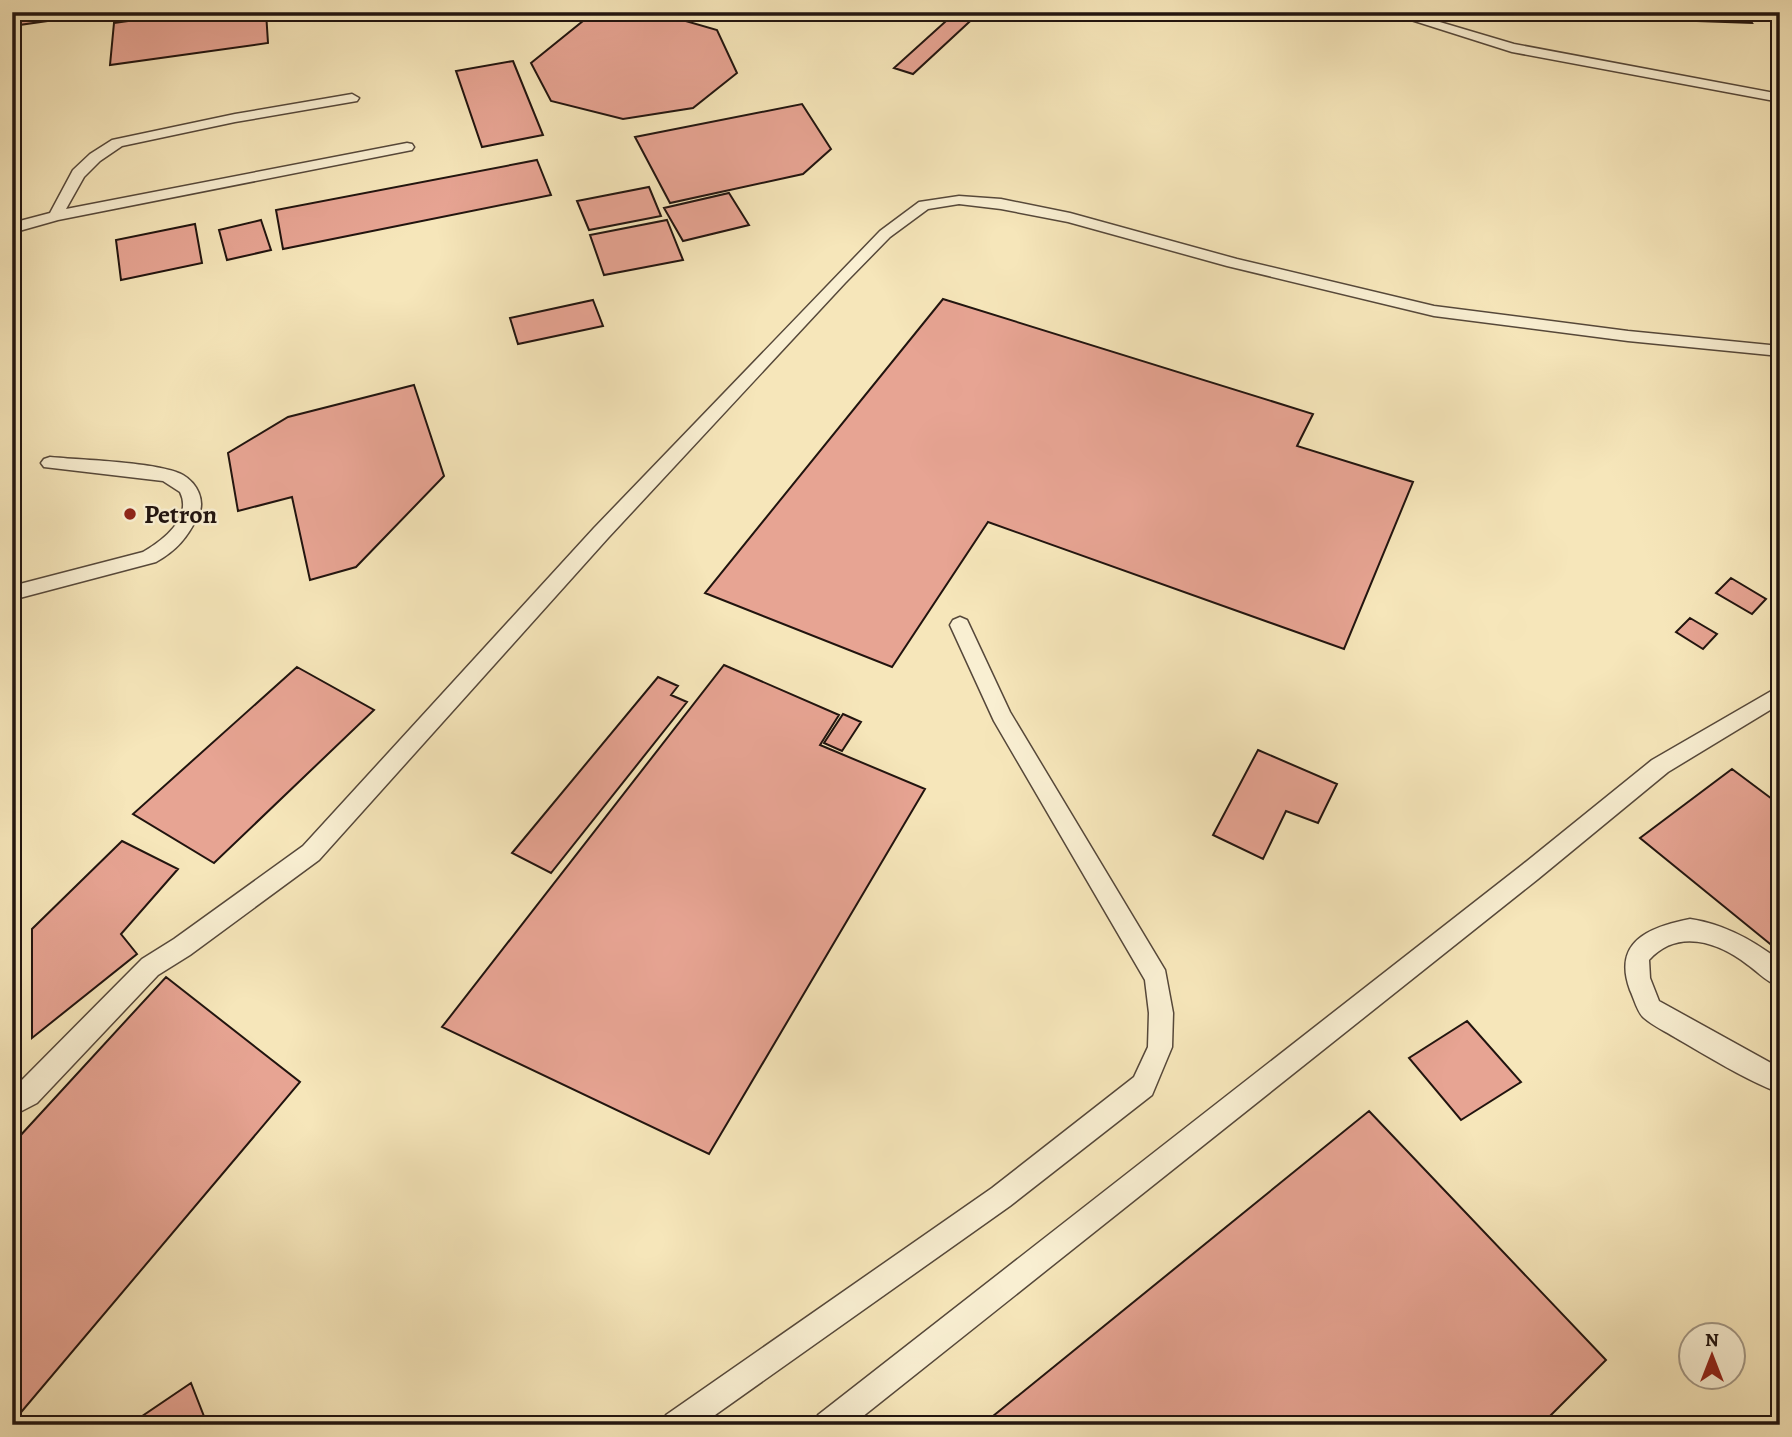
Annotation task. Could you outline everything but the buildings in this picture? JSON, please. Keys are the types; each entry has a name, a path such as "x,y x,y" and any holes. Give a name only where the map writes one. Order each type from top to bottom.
{"lane":[{"path":"1392,12 1512,48 1780,98"},
{"path":"56,216 69,185 83,167 100,152 117,143 235,118 352,98"},
{"path":"12,228 56,216 407,147"},
{"path":"12,1104 28,1094 150,967 182,947 311,853 601,533 839,280 885,234 924,205 959,200 1001,204 1070,218 1233,263 1434,311 1628,336 1780,351"},
{"path":"12,593 149,557 179,535 192,510 192,497 187,488 166,475 50,463"},
{"path":"676,1425 1001,1197 1143,1086 1160,1046 1161,1013 1157,978 1001,715 960,625"},
{"path":"828,1425 1530,872 1660,766 1780,694"},
{"path":"1780,976 1754,955 1714,933 1690,929 1666,934 1643,949 1637,957 1637,978 1650,1009 1696,1037 1780,1081"}],"place":[{"name":"Petron","path":"130,514"}]}
